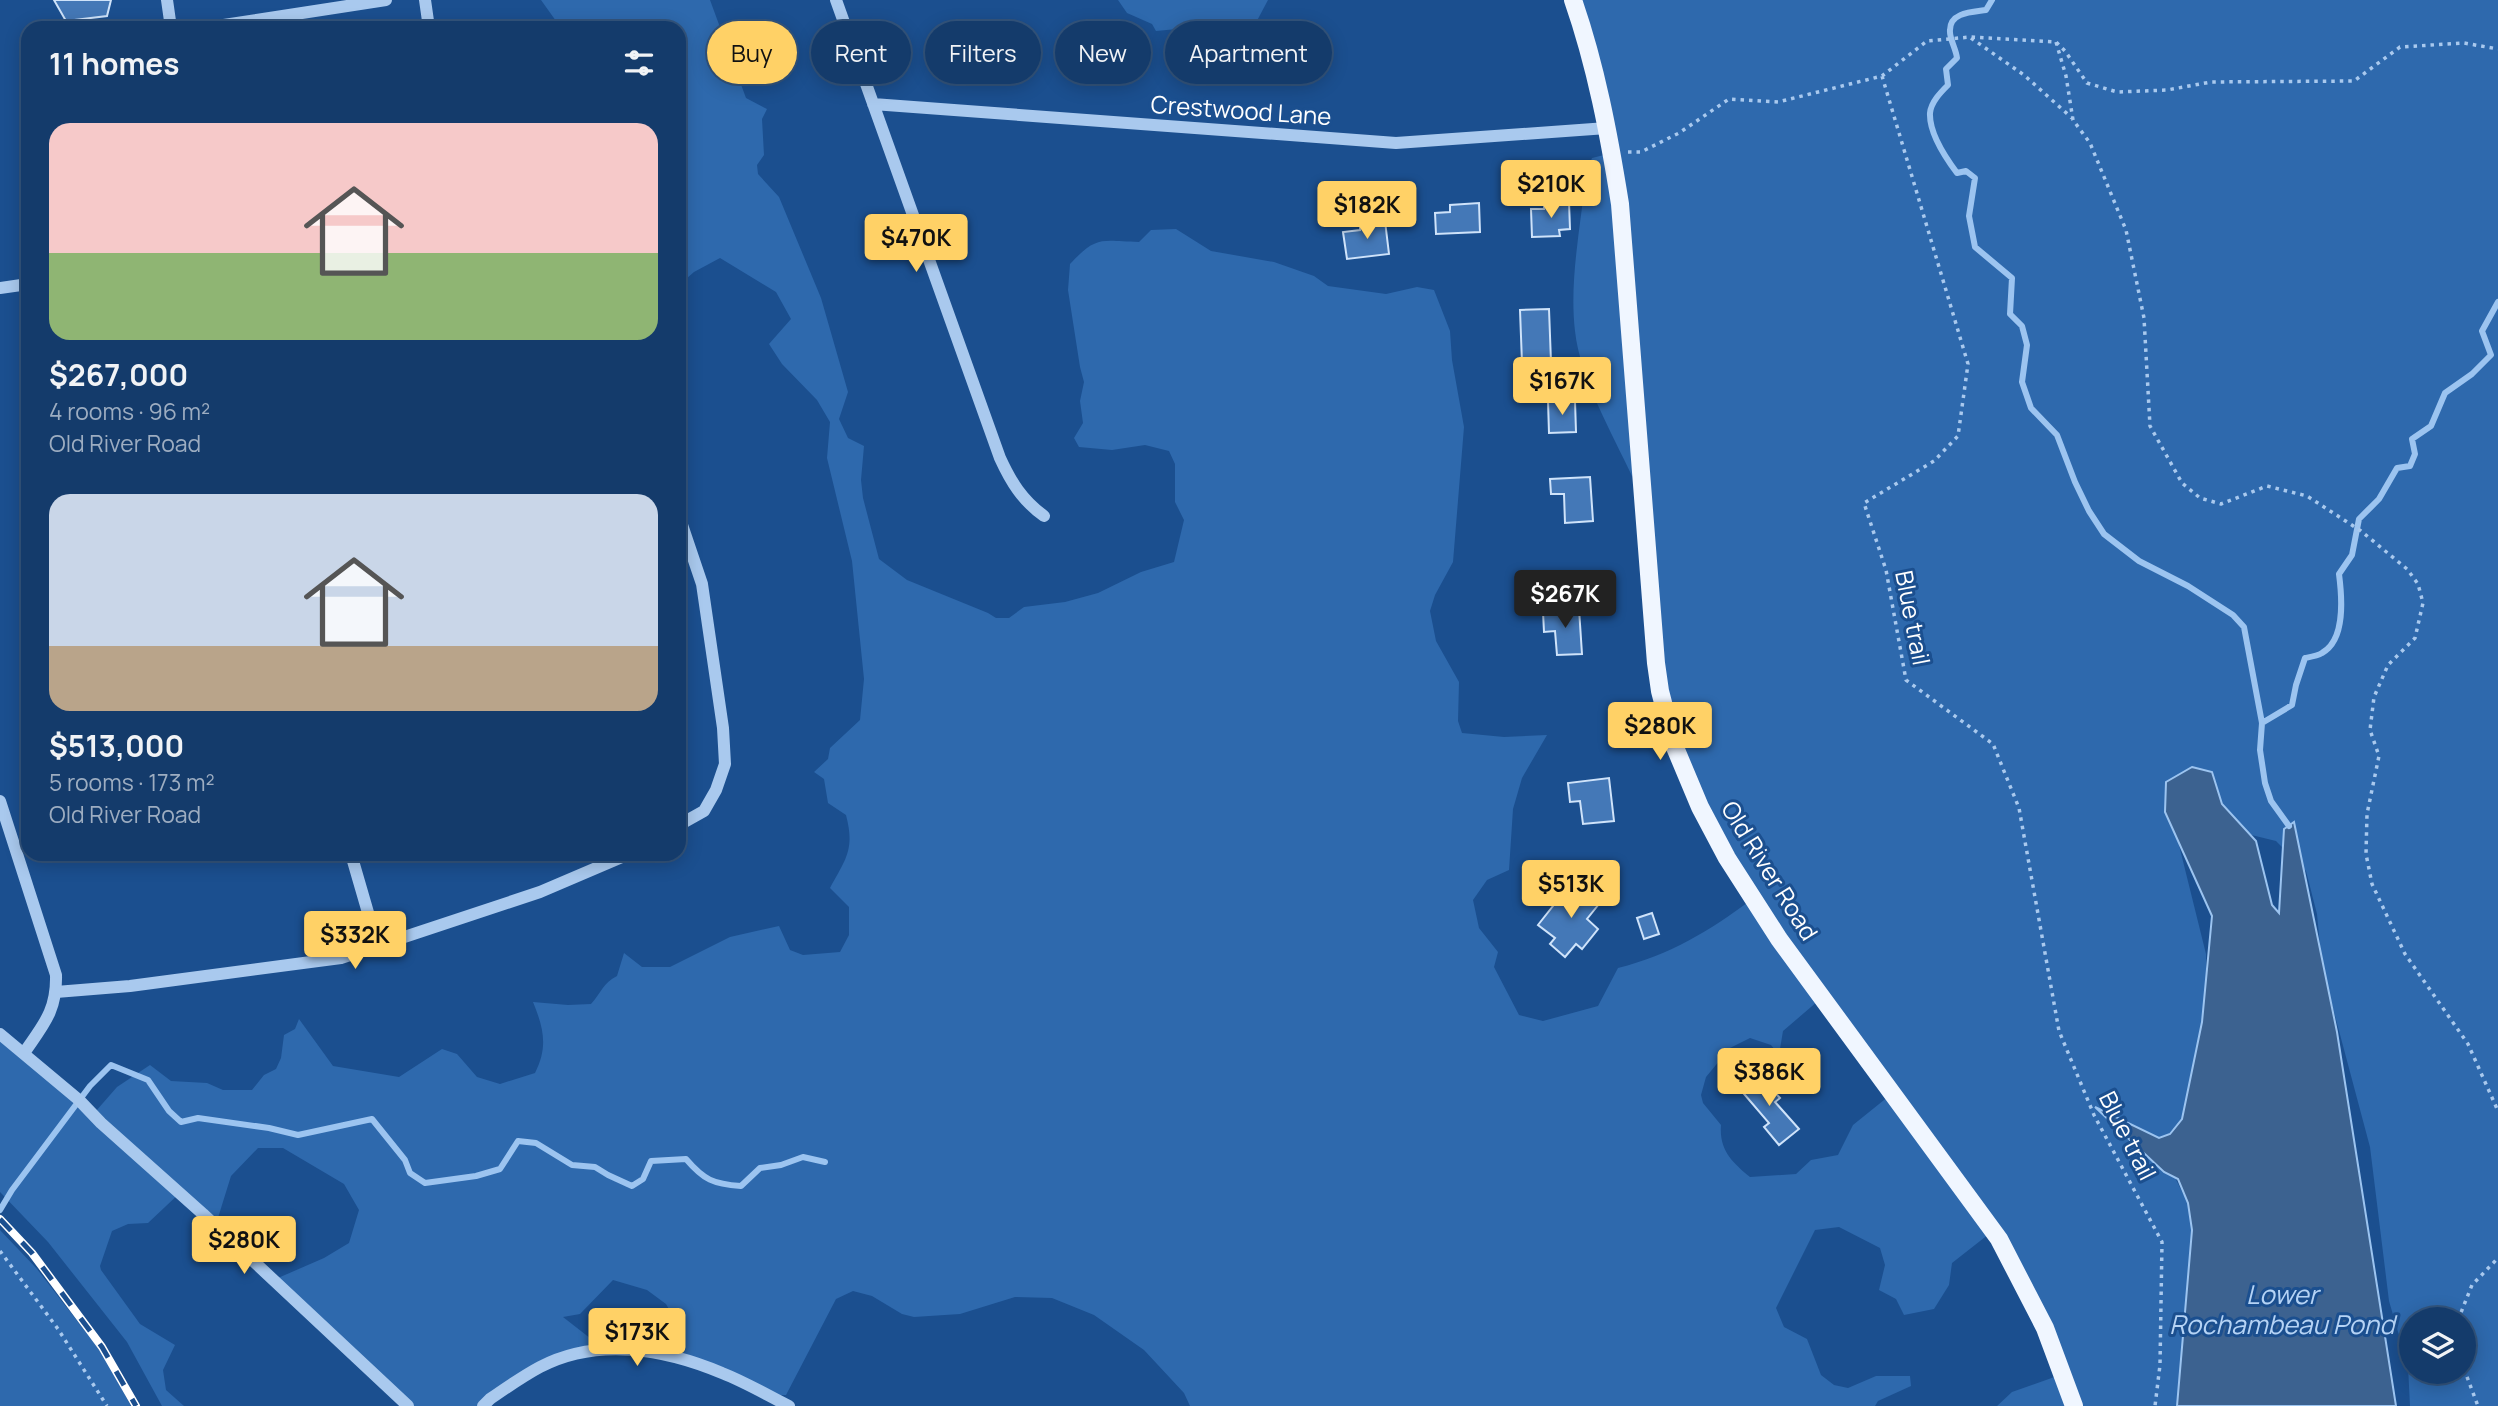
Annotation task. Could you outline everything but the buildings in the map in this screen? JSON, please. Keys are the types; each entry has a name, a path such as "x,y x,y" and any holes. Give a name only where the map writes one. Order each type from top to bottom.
{"main road":[{"name":"Old River Road","path":"1573,0 1588,42 1612,153 1621,217 1656,663 1674,745 1700,807 1727,858 1773,929 1999,1239 2045,1328 2074,1406"}],"street":[{"path":"167,0 170,21"},
{"path":"250,21 386,0"},
{"path":"425,0 428,21"},
{"path":"836,0 1000,458 1017,491 1030,506 1044,516"},
{"name":"Crestwood Lane","path":"873,104 1396,143 1607,128"},
{"path":"0,288 21,285"},
{"path":"686,537 702,584 723,728 725,764 716,790 704,811 686,821"},
{"path":"0,801 56,975 56,992 48,1018 24,1053"},
{"path":"353,861 378,947"},
{"path":"56,992 130,986 341,958 540,892 613,861"},
{"path":"0,1034 61,1085 203,1214 408,1406"},
{"path":"483,1406 541,1366 577,1353 604,1349 664,1353 722,1373 789,1406"}],"path":[{"path":"1968,37 2024,75 2073,120 2090,142 2126,230 2144,318 2150,426 2182,484 2200,498 2221,504 2267,486 2307,496 2361,531 2407,569 2418,584 2423,603 2415,638 2388,665 2374,696 2370,730 2379,757 2367,814 2366,854 2372,884 2406,954 2468,1044 2498,1111"},
{"path":"1612,153 1641,152 1679,133 1729,99 1778,102 1882,76 1927,41 1968,37 2056,42 2087,83 2117,92 2167,90 2211,82 2354,81 2400,47 2464,43 2498,49"},
{"path":"2056,42 2066,76 2073,120"},
{"name":"Blue trail","path":"1882,76 1968,364 1958,436 1934,461 1864,503 1886,570 1906,680 1993,744 2019,808 2059,1031 2094,1115 2162,1242 2160,1366 2155,1406"},
{"path":"0,1251 58,1329 107,1406"},
{"path":"2463,1307 2472,1285 2498,1258"},
{"path":"2470,1384 2478,1406"}],"shaded area":[{"path":"541,0 710,0 718,21 707,21 707,84 741,84 746,98 767,109 762,119 764,155 757,165 758,174 779,197 821,298 848,392 839,419 848,438 864,446 861,480 863,498 879,559 907,580 996,618 1009,618 1024,607 1065,602 1098,593 1141,572 1174,562 1184,520 1175,502 1175,464 1169,451 1145,445 1112,450 1079,447 1074,438 1083,423 1080,401 1084,382 1068,290 1070,264 1087,248 1108,241 1139,242 1151,230 1176,229 1211,251 1274,262 1314,276 1328,286 1386,294 1417,287 1434,290 1450,331 1452,360 1464,427 1453,562 1435,595 1430,611 1436,641 1459,682 1458,721 1462,733 1504,737 1547,735 1522,778 1513,809 1509,870 1487,880 1473,900 1479,928 1498,952 1494,967 1519,1015 1543,1021 1598,1006 1618,968 1637,963 1688,941 1751,900 1681,757 1657,665 1643,481 1632,476 1598,405 1578,349 1573,292 1586,174 1592,158 1612,153 1578,0 2498,0 2498,1406 2410,1406 2409,1384 2476,1384 2476,1307 2399,1307 2399,1335 2389,1301 2370,1147 2322,967 2317,914 2306,871 2276,841 2235,831 2178,841 2206,954 2206,1067 2203,1106 2163,1154 2200,1227 2189,1273 2184,1316 2194,1344 2197,1406 1997,1406 2012,1392 2060,1375 1989,1234 1952,1263 1949,1285 1934,1309 1904,1315 1896,1299 1879,1290 1885,1265 1880,1248 1839,1227 1815,1230 1776,1308 1784,1327 1807,1339 1821,1375 1834,1385 1848,1388 1876,1376 1910,1376 1911,1386 1878,1401 1875,1406 1190,1406 1184,1393 1144,1350 1094,1315 1052,1298 1015,1297 960,1314 914,1317 902,1314 872,1296 853,1291 836,1299 786,1395 780,1395 679,1352 681,1331 666,1304 647,1290 613,1280 580,1314 563,1317 604,1349 541,1366 483,1406 408,1406 278,1278 324,1258 349,1243 359,1210 344,1184 283,1148 258,1148 231,1176 217,1221 183,1190 148,1223 128,1224 112,1231 101,1270 140,1324 175,1345 163,1370 166,1390 184,1406 162,1406 127,1342 48,1242 0,1192 0,1031 96,1111 117,1087 150,1065 171,1081 207,1083 223,1090 252,1090 264,1075 276,1069 281,1058 284,1035 295,1029 299,1019 333,1066 399,1077 442,1049 457,1054 477,1077 500,1084 535,1073 539,1064 543,1038 533,1002 591,1004 605,985 617,976 624,953 642,967 670,967 730,937 779,926 790,950 803,955 840,952 849,935 849,907 830,888 847,853 849,827 846,815 828,803 824,779 814,772 828,759 830,748 860,720 864,679 852,561 827,458 830,422 817,400 782,364 769,344 791,319 776,292 720,258 686,279 686,21 556,21","holes":["1818,1001 1889,1096 1853,1125 1838,1155 1811,1160 1796,1174 1750,1177 1728,1155 1722,1142 1721,1125 1703,1103 1701,1095 1706,1077 1730,1048 1750,1038 1771,1045 1779,1055 1783,1031"]},
{"path":"1118,0 1268,0 1257,21 1165,21 1165,30 1156,31 1151,21 1127,13"},
{"path":"0,1230 37,1269 102,1353 131,1406 0,1406"}],"water":[{"name":"Lower Rochambeau Pond","path":"2192,767 2212,772 2222,804 2256,841 2272,905 2279,913 2284,829 2294,822 2337,1032 2396,1406 2177,1406 2192,1230 2188,1203 2178,1179 2164,1172 2095,1107 2159,1138 2170,1134 2182,1119 2202,1022 2212,916 2165,812 2166,782"}],"waterway":[{"path":"1992,0 1986,10 1963,14 1951,24 1957,58 1946,69 1948,85 1932,105 1930,121 1939,144 1957,173 1966,171 1975,178 1969,216 1975,247 2012,278 2010,314 2022,326 2027,345 2022,382 2031,408 2057,435 2075,482 2104,534 2139,561 2188,586 2233,615 2244,627 2262,723 2260,750 2265,783 2271,801 2289,826"},
{"path":"2262,723 2292,705 2305,658 2316,656 2330,647 2341,617 2339,574 2352,555 2359,519 2379,499 2397,468 2410,466 2415,454 2412,439 2431,426 2445,393 2472,374 2491,355 2482,331 2498,302"},
{"path":"0,1210 90,1086 111,1065 148,1080 169,1111 181,1122 198,1118 298,1135 372,1119 405,1160 410,1173 425,1183 476,1176 500,1169 518,1141 536,1143 572,1165 595,1167 632,1186 643,1179 651,1161 686,1159 710,1180 741,1186 760,1168 781,1165 803,1157 825,1162"}],"railway":[{"path":"0,1219 32,1253 102,1347 136,1406"}]}
